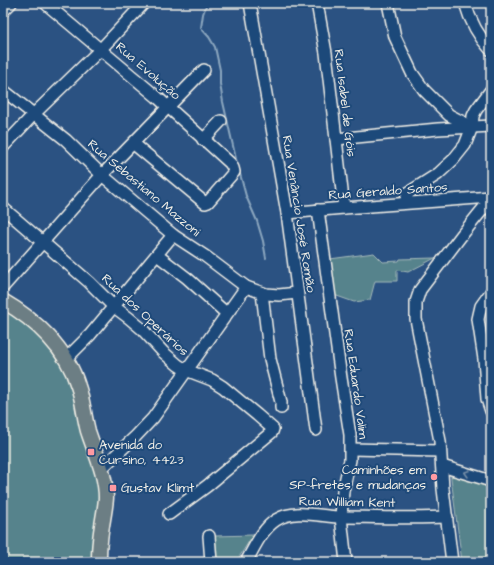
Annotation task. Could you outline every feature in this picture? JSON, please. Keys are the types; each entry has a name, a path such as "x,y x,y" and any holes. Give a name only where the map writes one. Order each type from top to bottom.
{"main road":[{"path":"3,301 15,308 40,328 52,340 66,359 78,386 88,429 102,468 106,498 99,562"}],"street":[{"path":"3,11 11,3"},
{"name":"Rua Evolução","path":"45,3 101,49 168,107 203,140 234,165 233,174 206,203 201,201 134,144"},
{"path":"3,147 34,114 101,49 144,3"},
{"name":"Rua Venâncio José Romão","path":"250,3 287,213 316,430"},
{"name":"Rua Isabel de Góis","path":"317,3 326,53 344,208"},
{"path":"388,3 395,37 412,73 424,90 449,115 472,127"},
{"path":"465,3 475,29 491,50"},
{"path":"3,287 102,175 134,144 204,70"},
{"name":"Rua Sebastiano Mazzoni","path":"3,90 66,140 102,175 173,235 205,256 246,287 262,293 274,295 297,293"},
{"path":"405,203 408,193 438,174 453,160 464,145 472,127 473,116 476,110 491,90"},
{"path":"203,140 221,121"},
{"path":"336,139 491,126"},
{"path":"452,562 437,423 416,319 417,296 432,273 491,198"},
{"name":"Rua Geraldo Santos","path":"287,213 405,203 491,198"},
{"name":"Rua dos Operários","path":"3,208 89,282 178,365 186,370 212,380 223,387 273,429 272,432 207,486 169,514"},
{"name":"Rua Eduardo Valim","path":"318,210 350,435 351,449 343,491 341,517 346,562"},
{"path":"66,359 90,335 173,235"},
{"path":"157,255 187,278 226,313"},
{"path":"102,468 153,418 226,313 246,287"},
{"path":"491,292 481,306 478,318 484,359 487,399 491,411"},
{"path":"262,293 270,359 281,402 281,408"},
{"path":"351,449 440,451"},
{"path":"442,466 491,481"},
{"name":"Rua William Kent","path":"246,562 266,529 284,516 300,514 341,517 447,517"},
{"path":"209,536 211,562"}],"green space":[{"path":"374,253 383,262 399,261 400,259 435,258 408,272 397,270 397,281 375,281 370,300 354,302 334,295 330,259"},
{"path":"3,308 35,332 60,359 71,378 78,417 95,468 101,496 93,562 3,562"},
{"path":"451,476 491,487 491,562 462,562 451,478"},
{"path":"253,535 236,562 217,562 215,536"}],"waterway":[{"path":"207,3 203,14 201,28 215,47 220,70 220,84 223,102 236,159 246,196 257,221 266,258"}],"place":[{"name":"Avenida do Cursino, 4423","path":"91,452"},
{"name":"Caminhões em SP-fretes e mudanças","path":"434,477"},
{"name":"Gustav Klimt","path":"113,488"}]}
